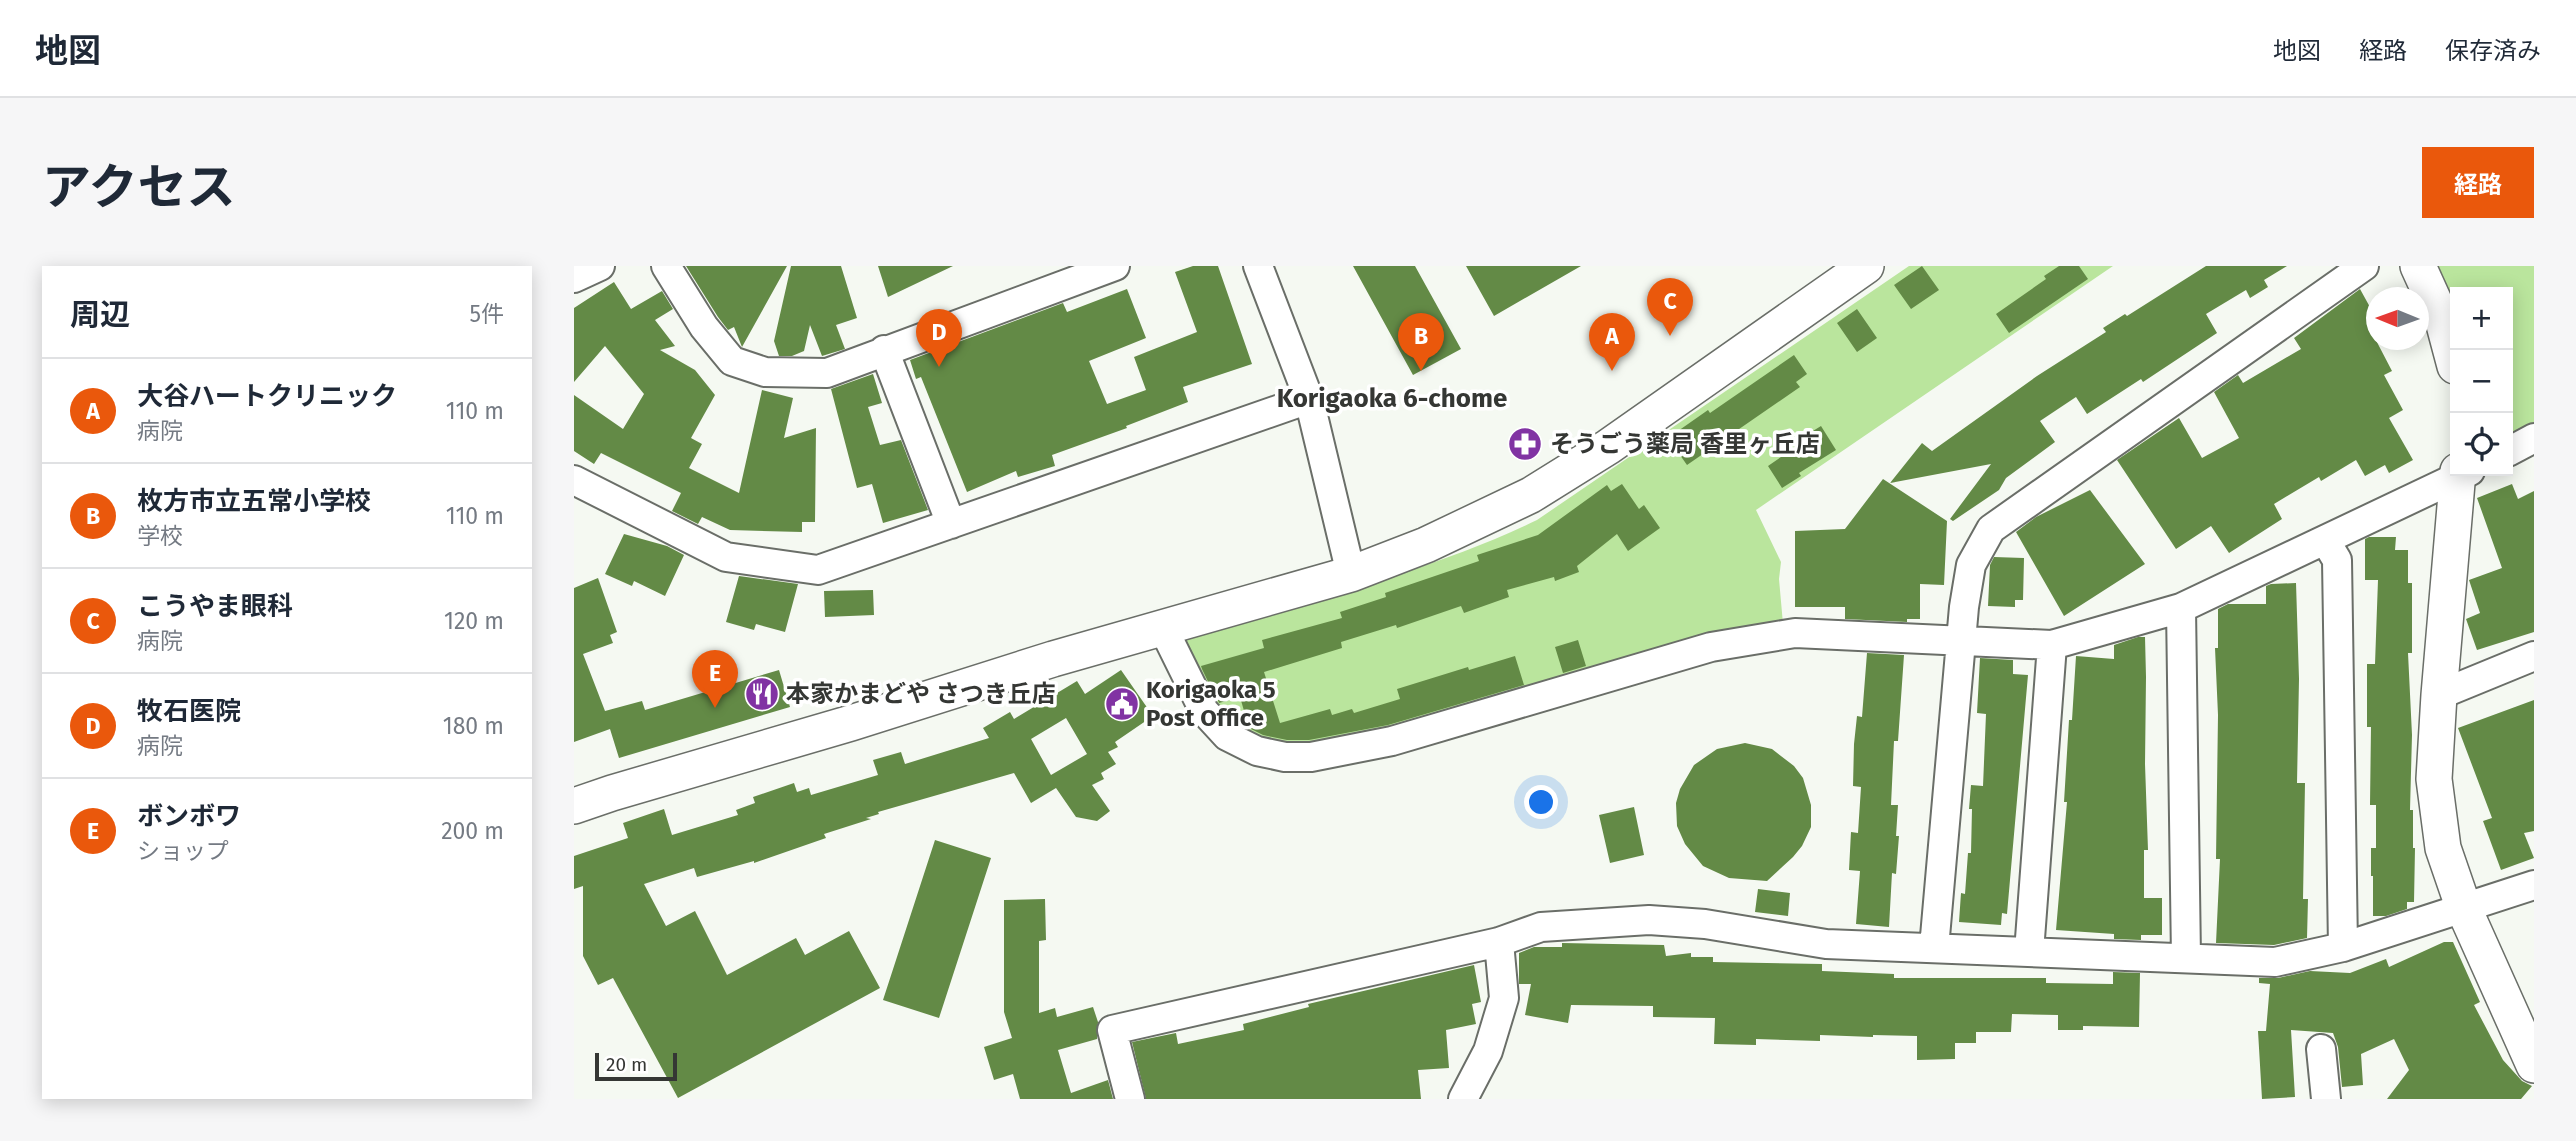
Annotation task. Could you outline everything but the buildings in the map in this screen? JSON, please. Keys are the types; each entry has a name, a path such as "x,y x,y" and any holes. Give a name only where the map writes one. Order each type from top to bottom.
{"street":[{"path":"574,278 600,266"},
{"path":"666,266 704,327 732,361 765,372 827,373 1115,266"},
{"path":"1258,266 1309,399 1351,574"},
{"path":"1934,948 1961,640 1971,565 1992,529 2364,266"},
{"path":"2418,266 2443,321 2451,350"},
{"path":"574,806 1053,659 1351,574 1426,545 1531,495 1608,447 1855,270"},
{"path":"884,350 951,524"},
{"path":"574,480 726,558 818,570 1309,399"},
{"path":"2513,449 2534,438"},
{"path":"1163,628 1204,711 1227,736 1257,751 1285,757 1311,757 1392,741 1711,647 1751,639 1794,633 2052,645 2180,608 2456,476"},
{"path":"2462,476 2439,695 2434,779 2443,848 2464,909 2534,1065"},
{"path":"2325,540 2337,560 2343,947"},
{"path":"2180,608 2186,958"},
{"path":"2029,952 2052,645"},
{"path":"2439,695 2534,656"},
{"path":"1130,1099 1112,1030 1499,942 1541,927 1649,920 1705,924 1826,944 2275,962 2343,947 2534,885"},
{"path":"1463,1099 1488,1051 1504,998 1499,942"},
{"path":"2321,1049 2326,1099"}],"green space":[{"path":"1909,266 2113,266 1756,510 1781,562 1779,579 1783,624 1389,730 1310,746 1285,747 1234,727 1213,705 1178,635 1405,572 1450,557 1537,520"},
{"path":"2428,266 2534,266 2534,430 2513,440 2513,287 2450,287 2450,321"}],"place":[{"name":"こうやま眼科","path":"1670,336"},
{"name":"牧石医院","path":"939,367"},
{"name":"枚方市立五常小学校","path":"1421,371"},
{"name":"大谷ハートクリニック","path":"1612,371"},
{"name":"そうごう薬局 香里ヶ丘店","path":"1525,444"},
{"name":"本家かまどや さつき丘店","path":"762,694"},
{"name":"Korigaoka 5 Post Office","path":"1122,704"},
{"name":"ボンボワ","path":"715,708"}],"district":[{"name":"Korigaoka 6-chome","path":"1392,398"}]}
